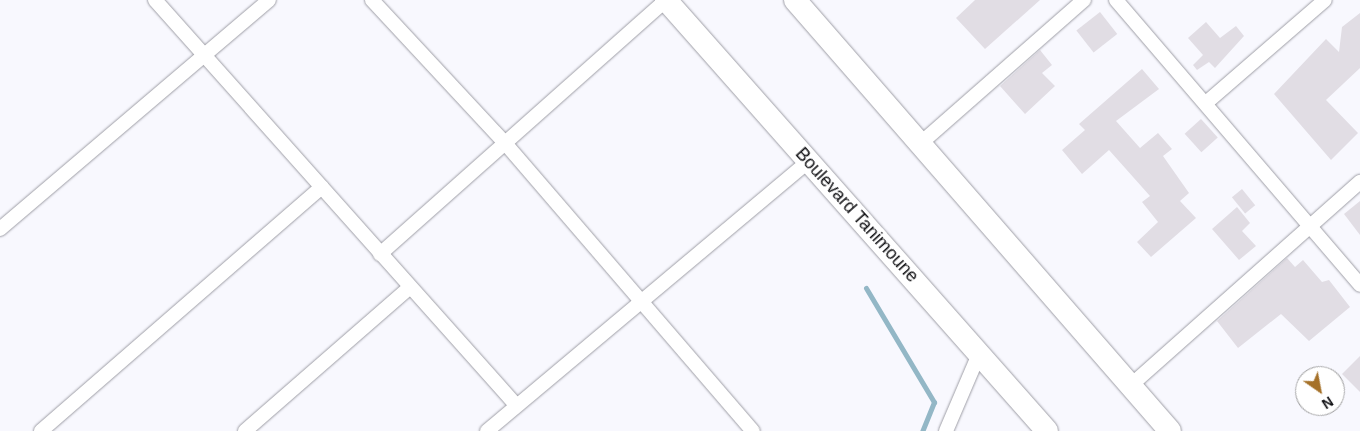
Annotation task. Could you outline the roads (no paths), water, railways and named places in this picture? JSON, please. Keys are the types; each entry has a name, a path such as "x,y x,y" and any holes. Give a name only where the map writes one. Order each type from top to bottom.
{"main road":[{"name":"Boulevard Tanimoune","path":"666,0 1047,431"},
{"path":"795,0 921,142 1129,387 1170,431"}],"street":[{"path":"155,0 322,187 409,288 516,405"},
{"path":"0,228 269,0"},
{"path":"372,0 505,143 639,302 753,431"},
{"path":"380,254 666,0"},
{"path":"921,142 1084,0"},
{"path":"1116,0 1312,225 1360,285"},
{"path":"1206,103 1325,0"},
{"path":"487,431 809,161"},
{"path":"1129,387 1360,182"},
{"path":"41,431 322,187"},
{"path":"245,431 409,288"},
{"path":"946,431 979,354"}],"waterway":[{"path":"866,288 934,402 922,431"}]}
